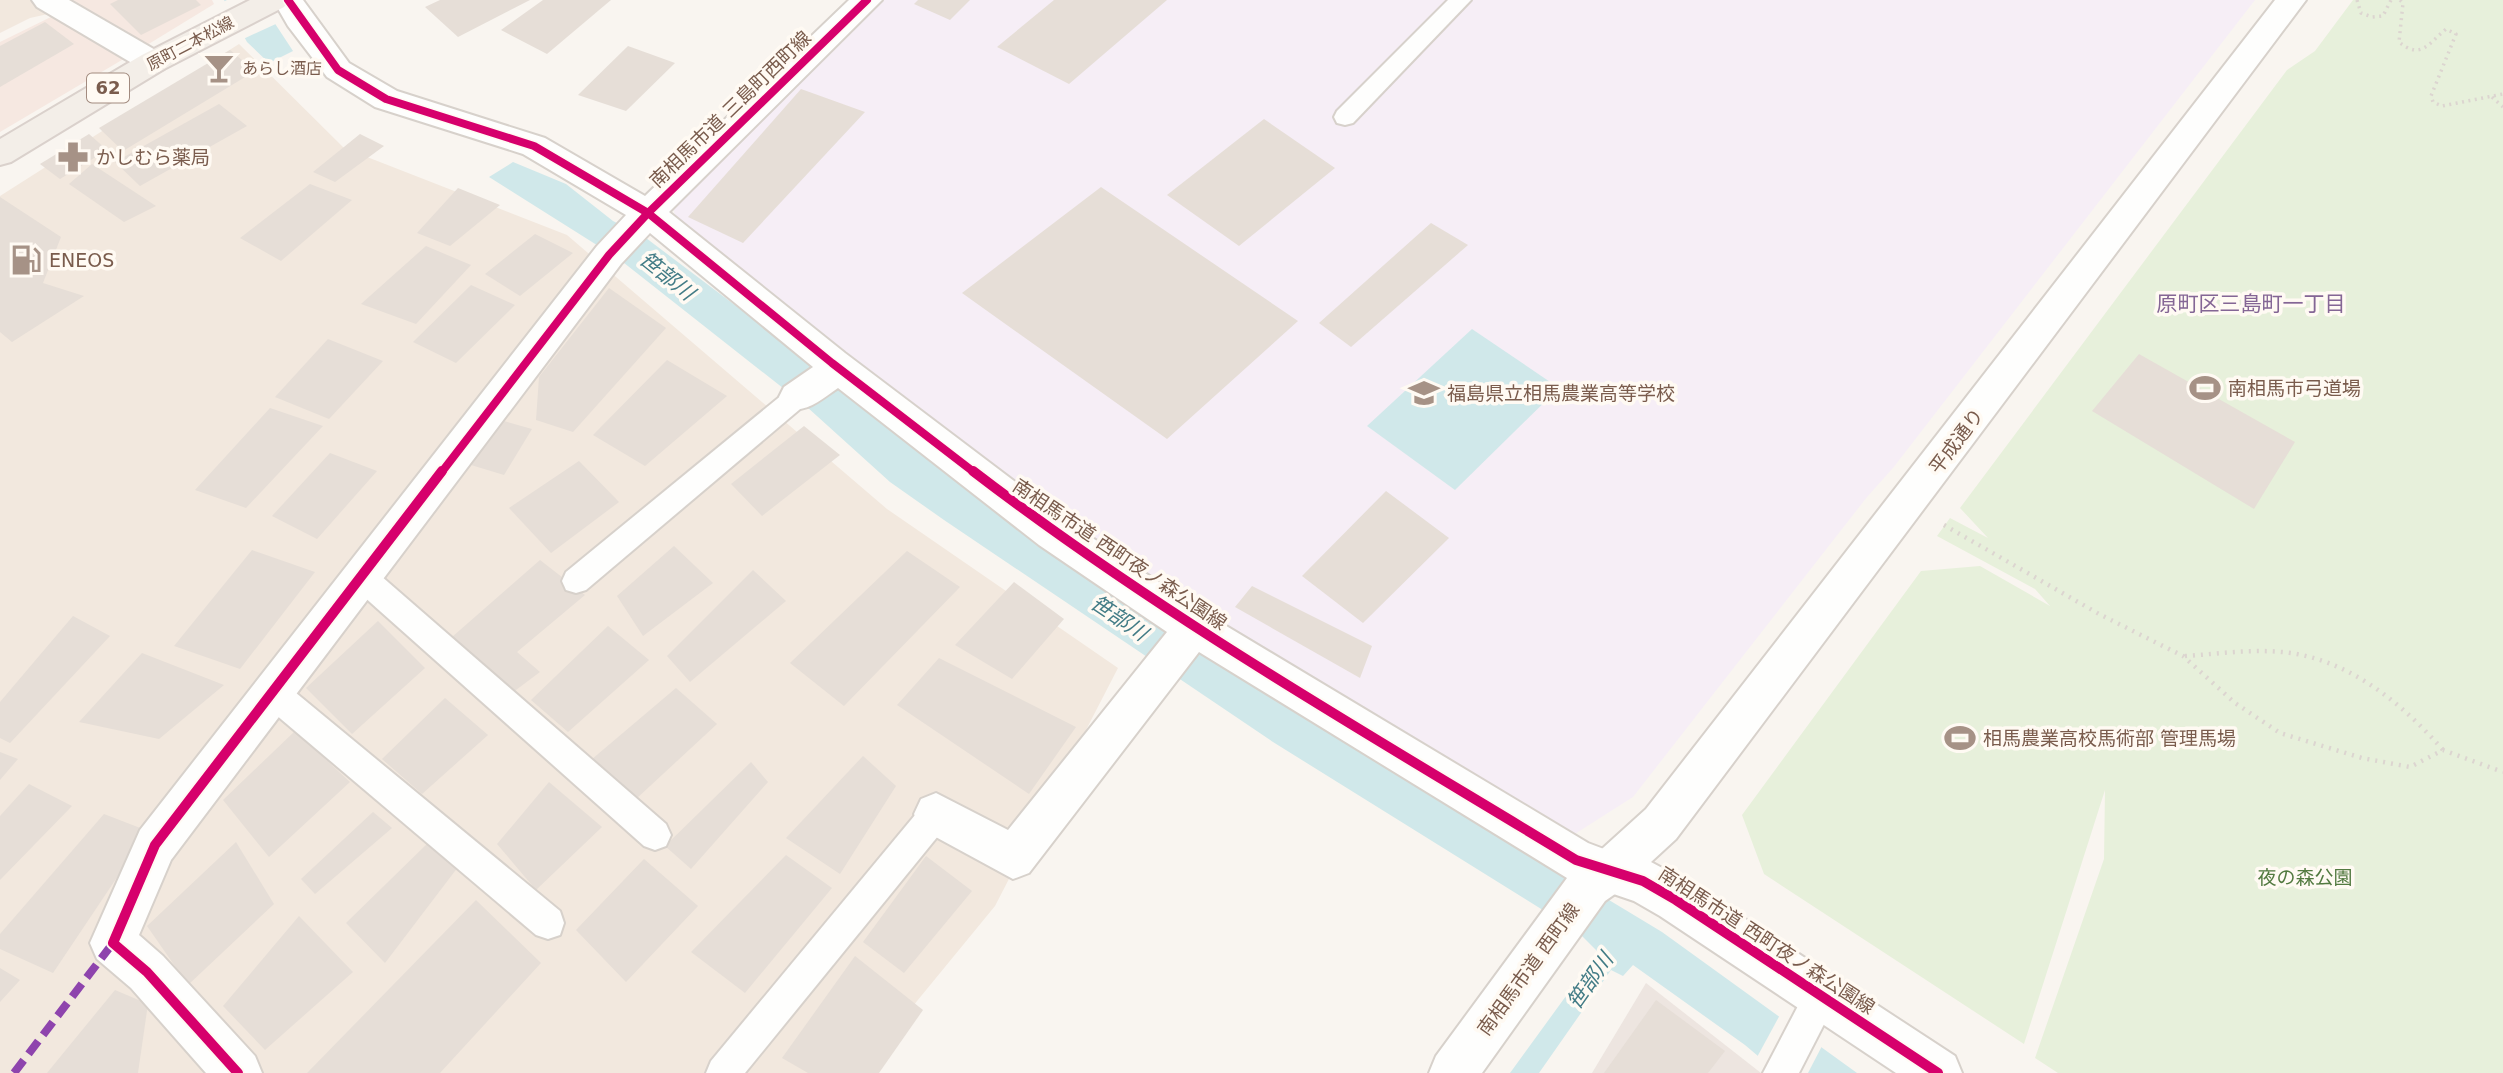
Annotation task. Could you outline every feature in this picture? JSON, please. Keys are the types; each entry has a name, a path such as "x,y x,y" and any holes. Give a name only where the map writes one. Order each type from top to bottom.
{"main road":[{"name":"原町二本松線","path":"0,154 153,62 276,1"}],"street":[{"path":"47,0 153,62"},
{"name":"南相馬市道 三島町西町線","path":"238,1073 147,972 113,943 155,845 631,231 867,0"},
{"name":"平成通り","path":"1599,879 1661,824 2291,0"},
{"name":"南相馬市道 西町夜ノ森公園線","path":"276,1 299,19 338,70 386,100 534,146 631,231 830,369 1191,631 1576,860 1599,879 1643,881 1676,900 1814,1012 1938,1073"},
{"path":"797,397 830,369"},
{"path":"936,814 981,837 1013,858 1191,631"},
{"name":"南相馬市道 西町線","path":"1453,1073 1599,879"}],"lane":[{"path":"1345,117 1460,0"},
{"path":"576,580 797,397"},
{"path":"363,578 655,835"},
{"path":"273,693 548,923"},
{"path":"723,1073 936,814"},
{"path":"1780,1073 1814,1012"}],"path":[{"path":"2357,0 2361,13 2376,18 2383,16 2391,0"},
{"path":"2400,0 2403,4 2399,42 2410,51 2419,51 2446,30 2456,34 2431,96 2433,102 2441,106 2503,94"},
{"path":"2492,97 2503,107"},
{"path":"1937,521 2099,614 2183,656 2235,703 2280,733 2361,758 2410,767 2443,750"},
{"path":"2183,656 2297,653 2318,660 2371,687 2425,728 2443,750 2503,772"}],"shaded area":[{"path":"0,0 38,0 48,14 30,18 0,33"},
{"path":"72,0 212,0 214,4 147,45"},
{"name":"福島県立相馬農業高等学校","path":"880,0 2255,0 1893,468 1867,497 1633,797 1570,837 1175,597 1016,484 677,226 673,206"},
{"path":"59,13 132,54 0,132 0,42"},
{"path":"239,44 344,148 567,235 887,509 1118,668 995,906 858,1073 0,1073 0,196"},
{"path":"1646,983 1761,1073 1592,1073"}],"green space":[{"name":"夜の森公園","path":"2353,0 2503,0 2503,1073 2058,1073 2035,1058 2104,859 2105,790 2024,1044 1764,874 1742,815 1921,571 1980,566 2050,606 2035,589 1937,536 1950,518 1988,538 1960,508 2287,70 2315,51"}],"water":[{"path":"224,0 264,0 270,16 293,51 269,63 247,42"},
{"name":"笹部川","path":"513,162 566,184 613,221 646,238 846,389 974,493 1215,662 1662,932 1857,1073 1778,1073 1745,1045 1633,965 1623,976 1611,970 1539,1073 1510,1073 1598,952 1578,932 1273,742 890,482 807,407 619,259 489,177"},
{"path":"1472,329 1559,388 1455,490 1367,426"}],"pier":[{"path":"227,0 268,0 278,23 241,40 221,3"},
{"path":"1781,1013 1823,1044 1808,1073 1772,1073 1756,1059"}],"building":[{"path":"118,0 196,0 201,5 141,35 110,4"},
{"path":"440,0 530,0 458,37 425,7"},
{"path":"543,0 611,0 547,54 501,30"},
{"path":"918,0 970,0 950,20 914,4"},
{"path":"1054,0 1167,0 1069,84 997,47"},
{"path":"45,22 74,44 0,87 0,46"},
{"path":"628,46 675,63 626,111 578,95"},
{"path":"230,50 255,71 123,151 99,128"},
{"path":"801,89 865,112 743,243 688,217"},
{"path":"219,104 247,126 140,186 115,162"},
{"path":"1264,119 1335,168 1239,246 1167,195"},
{"name":"かしむら薬局","path":"89,134 107,150 60,179 40,164"},
{"path":"360,134 384,146 335,182 313,172"},
{"path":"92,164 156,206 124,222 69,184"},
{"path":"310,184 352,200 281,261 240,238"},
{"path":"1101,187 1298,321 1167,439 962,293"},
{"path":"458,188 500,205 450,246 417,233"},
{"name":"ENEOS","path":"0,197 61,237 43,283 84,296 12,342 0,332"},
{"path":"1431,223 1468,245 1351,347 1319,323"},
{"path":"535,234 573,253 520,296 485,274"},
{"path":"426,246 471,265 416,324 361,304"},
{"path":"471,285 515,305 456,363 413,342"},
{"path":"609,288 666,328 573,432 536,420 539,377"},
{"path":"328,339 383,361 329,419 275,397"},
{"path":"2139,354 2295,442 2254,509 2092,411"},
{"path":"667,360 727,396 645,466 593,435"},
{"path":"270,408 323,426 246,508 195,490"},
{"path":"504,421 532,429 504,475 471,465"},
{"path":"804,426 840,455 762,516 731,484"},
{"path":"330,453 377,471 317,539 272,516"},
{"path":"579,461 619,502 551,553 509,508"},
{"path":"1386,491 1449,538 1363,623 1302,576"},
{"path":"674,546 713,583 643,636 617,596"},
{"path":"252,550 315,572 240,669 174,646"},
{"path":"907,551 960,587 844,706 790,663"},
{"path":"540,560 585,595 517,652 540,672 512,693 452,637"},
{"path":"753,570 786,601 690,682 667,656"},
{"path":"1014,582 1064,619 1012,679 955,645"},
{"path":"1252,586 1372,646 1360,678 1235,607"},
{"path":"73,616 110,636 10,743 0,738 0,702"},
{"path":"378,621 425,668 352,734 306,688"},
{"path":"608,626 649,660 568,732 531,700"},
{"path":"142,653 224,685 159,739 79,722"},
{"path":"939,658 1076,727 1029,794 897,705"},
{"path":"676,688 717,724 636,799 591,760"},
{"path":"445,698 488,735 422,794 382,759"},
{"path":"295,731 350,782 269,857 223,800"},
{"path":"0,752 18,759 0,780"},
{"path":"863,756 896,786 840,874 786,838"},
{"path":"751,762 768,782 691,869 665,846"},
{"path":"549,782 602,827 536,890 497,844"},
{"path":"29,784 72,806 0,880 0,816"},
{"path":"373,812 392,828 315,894 301,879"},
{"path":"104,814 148,831 53,973 0,949 0,934"},
{"path":"236,842 274,904 188,985 147,926"},
{"path":"429,842 458,867 385,963 346,923"},
{"path":"786,855 832,888 745,993 691,952"},
{"path":"926,856 972,891 904,973 863,942"},
{"path":"644,859 698,906 626,982 576,930"},
{"path":"476,900 541,963 440,1073 307,1073"},
{"path":"299,916 353,972 265,1050 223,1006"},
{"path":"855,956 923,1010 879,1073 808,1073 782,1058"},
{"path":"0,968 20,980 0,1002"},
{"path":"115,990 148,1004 138,1073 47,1073"},
{"path":"1656,1000 1725,1051 1708,1073 1604,1073"}],"marked path":[{"path":"14,1073 113,943"}],"cycle path":[{"path":"288,0 338,70 386,99 534,146 648,213 832,363 1053,533 1194,628 1576,860 1643,881 1676,900 1938,1073"},
{"path":"238,1073 147,972 113,943 155,845 609,255 648,213 867,0"}],"place":[{"name":"あらし酒店","path":"219,68"},
{"name":"かしむら薬局","path":"73,157"},
{"name":"ENEOS","path":"26,260"},
{"name":"南相馬市弓道場","path":"2205,388"},
{"name":"福島県立相馬農業高等学校","path":"1424,393"},
{"name":"相馬農業高校馬術部 管理馬場","path":"1960,738"}],"district":[{"name":"原町区三島町一丁目","path":"2251,304"}]}
